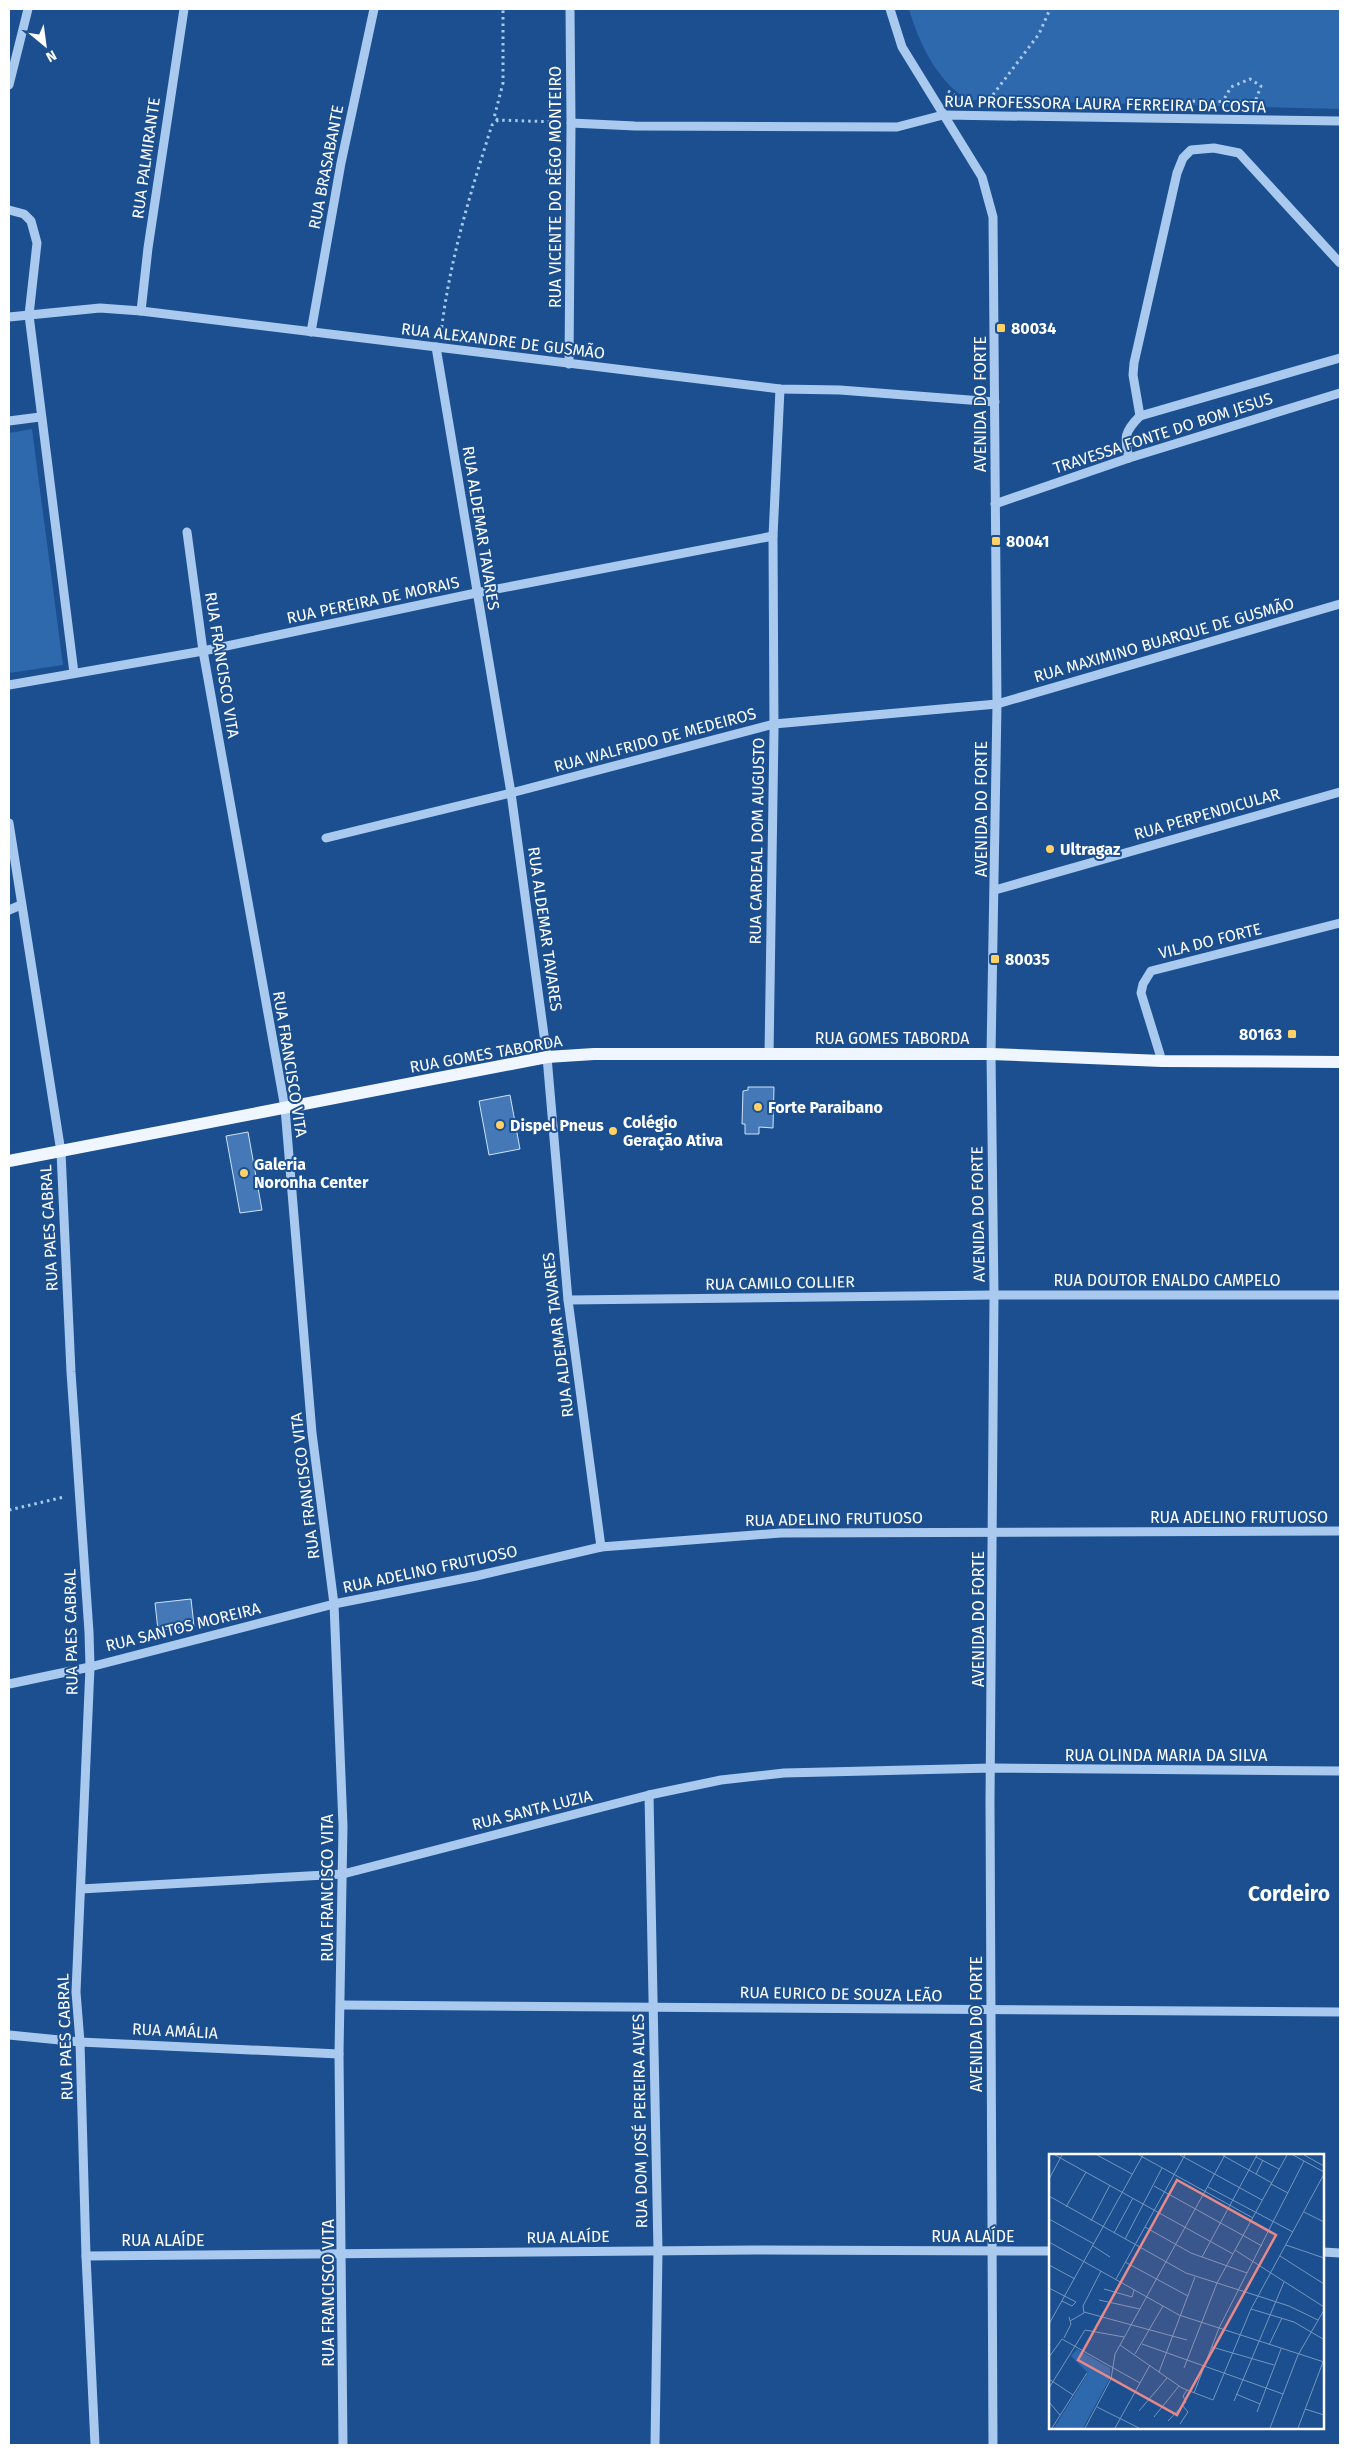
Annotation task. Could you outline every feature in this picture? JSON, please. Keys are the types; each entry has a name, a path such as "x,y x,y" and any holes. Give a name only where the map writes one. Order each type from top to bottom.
{"main road":[{"name":"RUA GOMES TABORDA","path":"9,1161 547,1058 594,1054 1006,1054 1162,1061 1340,1062"}],"street":[{"path":"9,85 28,9"},
{"name":"RUA PALMIRANTE","path":"142,311 148,248 184,9"},
{"name":"RUA BRASABANTE","path":"311,332 341,163 374,9"},
{"name":"RUA VICENTE DO RÊGO MONTEIRO","path":"569,364 570,9"},
{"name":"AVENIDA DO FORTE","path":"890,9 902,47 982,177 993,217 997,704 991,1054 994,1295 992,1768 990,1802 993,2445"},
{"name":"RUA PROFESSORA LAURA FERREIRA DA COSTA","path":"571,123 635,126 897,127 943,115 1340,121"},
{"path":"1140,416 1133,375 1139,330 1177,172 1182,158 1190,150 1214,148 1239,153 1340,263"},
{"path":"9,210 24,214 31,221 38,243 29,315 40,417 74,673"},
{"name":"RUA ALEXANDRE DE GUSMÃO","path":"9,317 100,308 142,311 780,389 840,390 995,402"},
{"name":"RUA ALDEMAR TAVARES","path":"438,347 476,593 511,793 547,1058 568,1300 601,1547"},
{"path":"1129,458 1125,442 1126,433 1140,416 1340,358"},
{"name":"RUA CARDEAL DOM AUGUSTO","path":"769,1054 774,724 773,536 780,389"},
{"name":"TRAVESSA FONTE DO BOM JESUS","path":"995,504 1129,458 1340,393"},
{"path":"9,421 40,417"},
{"name":"RUA FRANCISCO VITA","path":"187,532 203,651 285,1108 312,1434 334,1604 343,1826 339,2054 343,2254 343,2445"},
{"name":"RUA PEREIRA DE MORAIS","path":"9,685 203,651 476,593 773,536"},
{"name":"RUA MAXIMINO BUARQUE DE GUSMÃO","path":"997,704 1340,604"},
{"name":"RUA WALFRIDO DE MEDEIROS","path":"326,838 511,793 774,724 997,704"},
{"name":"RUA PERPENDICULAR","path":"995,890 1340,792"},
{"name":"RUA PAES CABRAL","path":"9,823 60,1152 90,1667 76,1992 80,2042 86,2256 95,2445"},
{"path":"9,910 21,905"},
{"name":"VILA DO FORTE","path":"1162,1061 1141,993 1143,984 1151,972 1340,923"},
{"name":"RUA DOUTOR ENALDO CAMPELO","path":"994,1295 1340,1295"},
{"name":"RUA CAMILO COLLIER","path":"568,1300 994,1295"},
{"name":"RUA ADELINO FRUTUOSO","path":"334,1604 601,1547 727,1535 781,1533 1340,1532"},
{"name":"RUA SANTOS MOREIRA","path":"9,1684 90,1667 334,1604"},
{"name":"RUA OLINDA MARIA DA SILVA","path":"992,1768 1340,1771"},
{"name":"RUA SANTA LUZIA","path":"81,1889 343,1874 649,1795 721,1780 784,1773 992,1768"},
{"name":"RUA DOM JOSÉ PEREIRA ALVES","path":"649,1795 658,2251 656,2445"},
{"name":"RUA EURICO DE SOUZA LEÃO","path":"341,2005 1340,2012"},
{"name":"RUA AMÁLIA","path":"9,2035 80,2042 339,2054"},
{"name":"RUA ALAÍDE","path":"86,2256 658,2251 1049,2251"},
{"path":"1324,2252 1340,2252"}],"path":[{"path":"503,9 503,83 494,118 498,120 571,123"},
{"path":"989,100 1040,34 1050,9"},
{"path":"1165,101 1255,102 1261,86 1250,79 1231,87 1223,101"},
{"path":"941,87 962,100 971,100"},
{"path":"980,100 999,100"},
{"path":"438,347 446,296 465,210 492,125 498,120"},
{"path":"9,1510 79,1494"}],"shaded area":[{"path":"909,9 1340,9 1340,109 969,100 948,84 939,73 924,48"},
{"path":"32,429 63,665 9,673 9,433"}],"building":[{"name":"Forte Paraibano","path":"748,1087 774,1087 773,1128 759,1127 759,1134 745,1134 745,1124 742,1124 743,1091 748,1090"},
{"name":"Dispel Pneus","path":"510,1095 520,1149 489,1155 479,1101"},
{"name":"Galeria Noronha Center","path":"248,1132 262,1210 240,1213 226,1136"},
{"path":"191,1599 194,1626 158,1630 155,1603"}],"place":[{"name":"80034","path":"1001,328"},
{"name":"80041","path":"996,541"},
{"name":"Ultragaz","path":"1050,849"},
{"name":"80035","path":"995,959"},
{"name":"80163","path":"1292,1034"},
{"name":"Forte Paraibano","path":"758,1107"},
{"name":"Dispel Pneus","path":"500,1125"},
{"name":"Colégio Geração Ativa","path":"613,1131"},
{"name":"Galeria Noronha Center","path":"244,1173"}],"district":[{"name":"Cordeiro","path":"1289,1894"}]}
